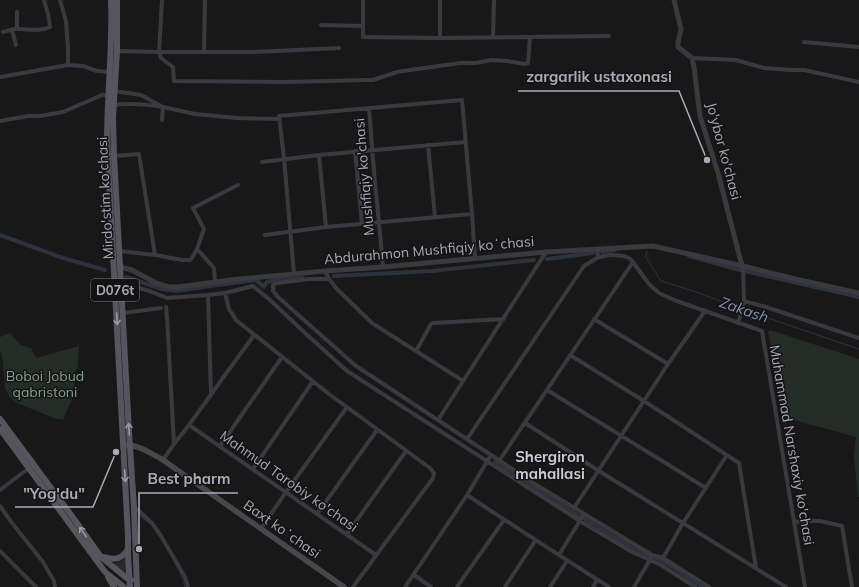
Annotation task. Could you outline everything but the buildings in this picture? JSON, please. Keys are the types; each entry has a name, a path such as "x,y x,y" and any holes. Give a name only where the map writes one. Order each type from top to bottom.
{"main road":[{"name":"Mirdo'stim ko'chasi","path":"111,0 112,24 110,72 113,105 114,156 123,313 130,587"},
{"name":"Mirdo'stim ko'chasi","path":"117,0 117,51 107,142 127,445 134,508 137,587"},
{"path":"0,419 101,557 129,580 136,580"},
{"path":"0,429 105,572 114,587"},
{"name":"Baxt koʻchasi","path":"127,445 141,449 163,460 344,587"},
{"path":"101,557 117,559 128,549"},
{"path":"105,572 124,587"}],"street":[{"path":"3,32 15,29 41,30 50,27 44,0"},
{"path":"60,0 66,21 68,66"},
{"path":"162,0 159,52 161,58 173,67 174,81 286,82 373,80 397,72 491,60 525,64 528,63 529,59 530,37"},
{"path":"204,0 204,49"},
{"path":"363,0 363,37 440,38 609,36"},
{"path":"440,0 440,38"},
{"path":"493,37 494,0"},
{"path":"674,0 681,29 678,48 692,58 736,60 764,68 804,70 859,82"},
{"path":"16,45 15,29 17,12"},
{"path":"321,25 363,26"},
{"path":"804,42 859,47"},
{"path":"117,51 268,52 339,48"},
{"name":"Jo'ybor ko'chasi","path":"692,58 700,116 718,173 743,267"},
{"path":"0,77 68,66 83,66 97,71 110,72"},
{"path":"0,121 63,112 102,95 112,94 141,95 163,107"},
{"path":"113,105 133,103 148,104 195,114 237,118 279,119 279,116 462,100 475,258"},
{"path":"162,120 163,107"},
{"name":"Mushfiqiy ko'chasi","path":"369,108 383,267"},
{"path":"279,119 284,158 294,274"},
{"path":"262,162 284,158 466,142"},
{"path":"428,145 435,217"},
{"path":"355,152 362,224"},
{"path":"114,156 139,154 155,255"},
{"path":"319,155 326,227"},
{"path":"119,251 190,260 197,248 204,229 193,208 238,185"},
{"path":"265,234 472,214"},
{"name":"Abdurahmon Mushfiqiy koʻchasi","path":"120,267 132,270 156,283 169,287 178,287 294,274 475,258 546,252 653,246 859,293"},
{"path":"197,248 214,268 215,282"},
{"path":"597,249 597,258"},
{"path":"438,420 546,252"},
{"path":"468,439 584,266 597,258 604,256 629,258 649,284 660,293 674,300 705,311 739,321 744,301 742,275 743,267"},
{"path":"500,461 633,262"},
{"path":"325,271 329,279 372,323 463,381"},
{"path":"329,279 310,279 277,283 273,285 273,291 356,366 574,508 652,555 663,558 709,587"},
{"path":"121,284 127,284 167,298 225,293 253,286 347,370 580,521 632,552 661,565 695,587"},
{"path":"225,293 229,309 236,320 434,473 433,478 353,587"},
{"path":"208,295 211,395"},
{"path":"744,301 859,338"},
{"path":"123,313 163,307 167,317 174,444"},
{"path":"574,508 668,364 705,311"},
{"path":"416,351 433,323 504,319"},
{"path":"594,319 668,364"},
{"name":"Muhammad Narshaxiy ko'chasi","path":"739,321 762,331 805,587"},
{"path":"163,460 254,335"},
{"path":"570,355 739,463 756,568"},
{"path":"220,446 282,357"},
{"path":"252,469 313,381"},
{"path":"547,390 706,488"},
{"path":"261,529 347,407"},
{"path":"525,423 786,587"},
{"name":"Mahmud Tarobiy ko'chasi","path":"189,425 376,555"},
{"path":"317,514 377,430"},
{"path":"347,534 406,450"},
{"path":"405,587 467,495 491,455"},
{"path":"663,558 683,523 727,455"},
{"path":"0,490 29,468"},
{"path":"467,495 535,541 609,587"},
{"path":"0,506 43,562 54,581 55,587"},
{"path":"134,508 152,523 161,536 185,577 188,587"},
{"path":"559,555 584,514"},
{"path":"457,587 504,520"},
{"path":"794,522 820,521 842,526 852,587"},
{"path":"505,587 535,541"},
{"path":"0,551 36,587"},
{"path":"634,587 652,555"},
{"path":"550,587 567,561"},
{"path":"414,575 431,587"},
{"path":"593,587 598,580"}],"green space":[{"path":"770,330 859,359 859,497 854,457 856,437 783,417 768,332"},
{"name":"Boboi Jobud qabristoni","path":"10,333 21,345 31,348 36,358 79,346 78,367 75,372 74,394 63,420 54,418 17,403 11,398 5,389 3,362 0,350 0,337"},
{"path":"126,558 126,575 112,563 117,563"}],"waterway":[{"path":"0,235 63,258 105,270"},
{"path":"602,252 615,250"},
{"name":"Zakash","path":"647,251 646,257 661,281 699,293 741,309"},
{"path":"547,259 593,253"},
{"path":"689,256 736,269 859,297"},
{"path":"334,276 432,271 534,260"},
{"path":"126,277 162,289 177,291 256,280 264,287 267,282 279,279 303,278"},
{"name":"Zakash","path":"744,310 859,349"},
{"path":"495,462 579,516"},
{"name":"Zakash","path":"138,514 151,525"},
{"path":"585,519 634,549 668,564 702,587"},
{"name":"Zakash","path":"173,560 180,572 185,587"}],"place":[{"name":"zargarlik ustaxonasi","path":"707,160"},
{"name":"\"Yog'du\"","path":"116,452"},
{"name":"Best pharm","path":"139,549"}],"district":[{"name":"Shergiron mahallasi","path":"550,466"}]}
